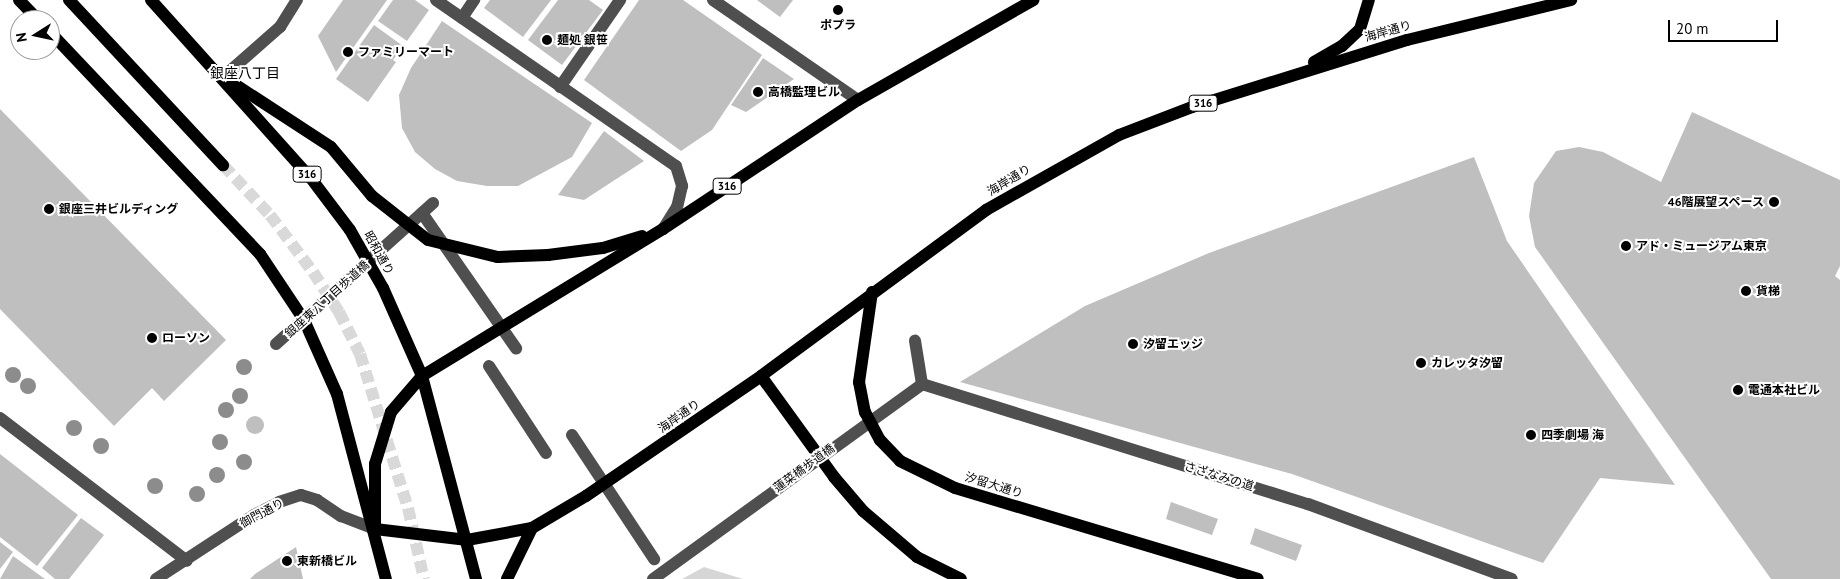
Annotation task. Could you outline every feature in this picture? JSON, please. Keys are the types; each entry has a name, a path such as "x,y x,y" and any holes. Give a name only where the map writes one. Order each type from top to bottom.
{"main road":[{"path":"19,0 28,10"},
{"path":"69,0 222,165"},
{"name":"昭和通り","path":"151,0 223,77 310,177 350,230 396,314 422,376 476,579"},
{"name":"316","path":"375,529 375,464 391,412 422,376 663,229 858,100 1019,3 1034,0"},
{"path":"1291,75 1342,46 1360,29 1369,0"},
{"name":"海岸通り","path":"467,540 532,528 586,496 761,376 872,292 986,210 1119,135 1192,107 1407,40 1571,0"},
{"name":"316","path":"60,43 260,254 304,320 338,394 375,529 386,579"},
{"path":"223,77 331,147 372,196 428,240 498,256 548,255 603,248 663,229"},
{"name":"汐留大通り","path":"872,292 859,382 865,412 880,440 900,461 955,488 1258,579"},
{"path":"761,376 834,478 863,511 917,557 962,579"},
{"path":"507,579 532,528"},
{"name":"316","path":"375,529 467,540"}],"street":[{"path":"223,77 280,27 297,0"},
{"path":"436,0 676,166 682,186 677,207 663,229"},
{"path":"462,18 474,0"},
{"path":"560,87 620,0"},
{"path":"713,0 858,100"},
{"name":"銀座東八丁目歩道橋","path":"276,344 433,203"},
{"path":"422,213 516,348"},
{"path":"914,341 922,384"},
{"path":"489,366 546,453"},
{"name":"蓮菜橋歩道橋","path":"653,579 922,384"},
{"name":"さざなみの道","path":"922,384 1308,504 1512,579"},
{"path":"0,418 187,561"},
{"path":"572,435 654,559"},
{"name":"御門通り","path":"156,579 187,561 254,515 279,502 301,496 317,500 342,516 375,529"}],"shaded area":[{"path":"704,567 743,579 682,579"}],"building":[{"path":"343,0 387,0 336,72 318,36"},
{"path":"393,0 415,0 429,10 407,41 378,21"},
{"path":"490,0 551,0 523,37 484,8"},
{"path":"558,0 589,0 603,10 562,65 528,40"},
{"path":"639,0 683,0 762,55 712,130 681,151 584,80"},
{"path":"757,0 793,0 780,17"},
{"path":"442,21 592,123 572,157 518,186 487,186 457,181 435,169 415,152 402,128 399,95 411,68"},
{"path":"374,25 403,46 393,60 396,62 368,102 336,79"},
{"name":"高橋監理ビル","path":"763,58 794,79 746,112 731,105"},
{"name":"銀座三井ビルディング","path":"0,109 226,340 164,401 152,388 114,426 0,309"},
{"name":"電通本社ビル","path":"1692,112 1840,180 1840,266 1835,276 1840,280 1840,579 1771,579 1535,247 1529,216 1534,183 1556,151 1579,147 1603,152 1661,182"},
{"path":"604,131 644,161 584,200 558,195"},
{"name":"カレッタ汐留","path":"1474,157 1507,241 1675,485 1600,478 1543,563 1292,474 960,382 1085,306 1209,253"},
{"path":"251,416 259,416 264,421 262,432 251,434 246,429 246,421"},
{"path":"0,454 78,515 37,566 0,537"},
{"path":"1171,502 1218,519 1212,535 1166,519"},
{"path":"81,518 104,535 69,579 55,579 42,568"},
{"path":"1255,528 1302,545 1296,561 1250,544"},
{"path":"0,542 13,552 0,569"},
{"name":"東新橋ビル","path":"296,547 303,579 250,579 255,574"},
{"path":"13,556 45,579 0,579"}],"tunnel":[{"path":"223,165 270,215 313,272 339,312 360,354 408,508 424,579"}],"place":[{"name":"ポプラ","path":"838,10"},
{"name":"麺処 銀笹","path":"547,40"},
{"name":"ファミリーマート","path":"348,52"},
{"name":"高橋監理ビル","path":"758,92"},
{"name":"46階展望スペース","path":"1774,202"},
{"name":"銀座三井ビルディング","path":"49,209"},
{"name":"アド・ミュージアム東京","path":"1626,246"},
{"name":"貨梯","path":"1746,291"},
{"name":"ローソン","path":"152,338"},
{"name":"汐留エッジ","path":"1133,344"},
{"name":"カレッタ汐留","path":"1421,363"},
{"name":"電通本社ビル","path":"1738,390"},
{"name":"四季劇場 海","path":"1531,435"},
{"name":"東新橋ビル","path":"287,561"}],"district":[{"name":"銀座八丁目","path":"245,73"}]}
